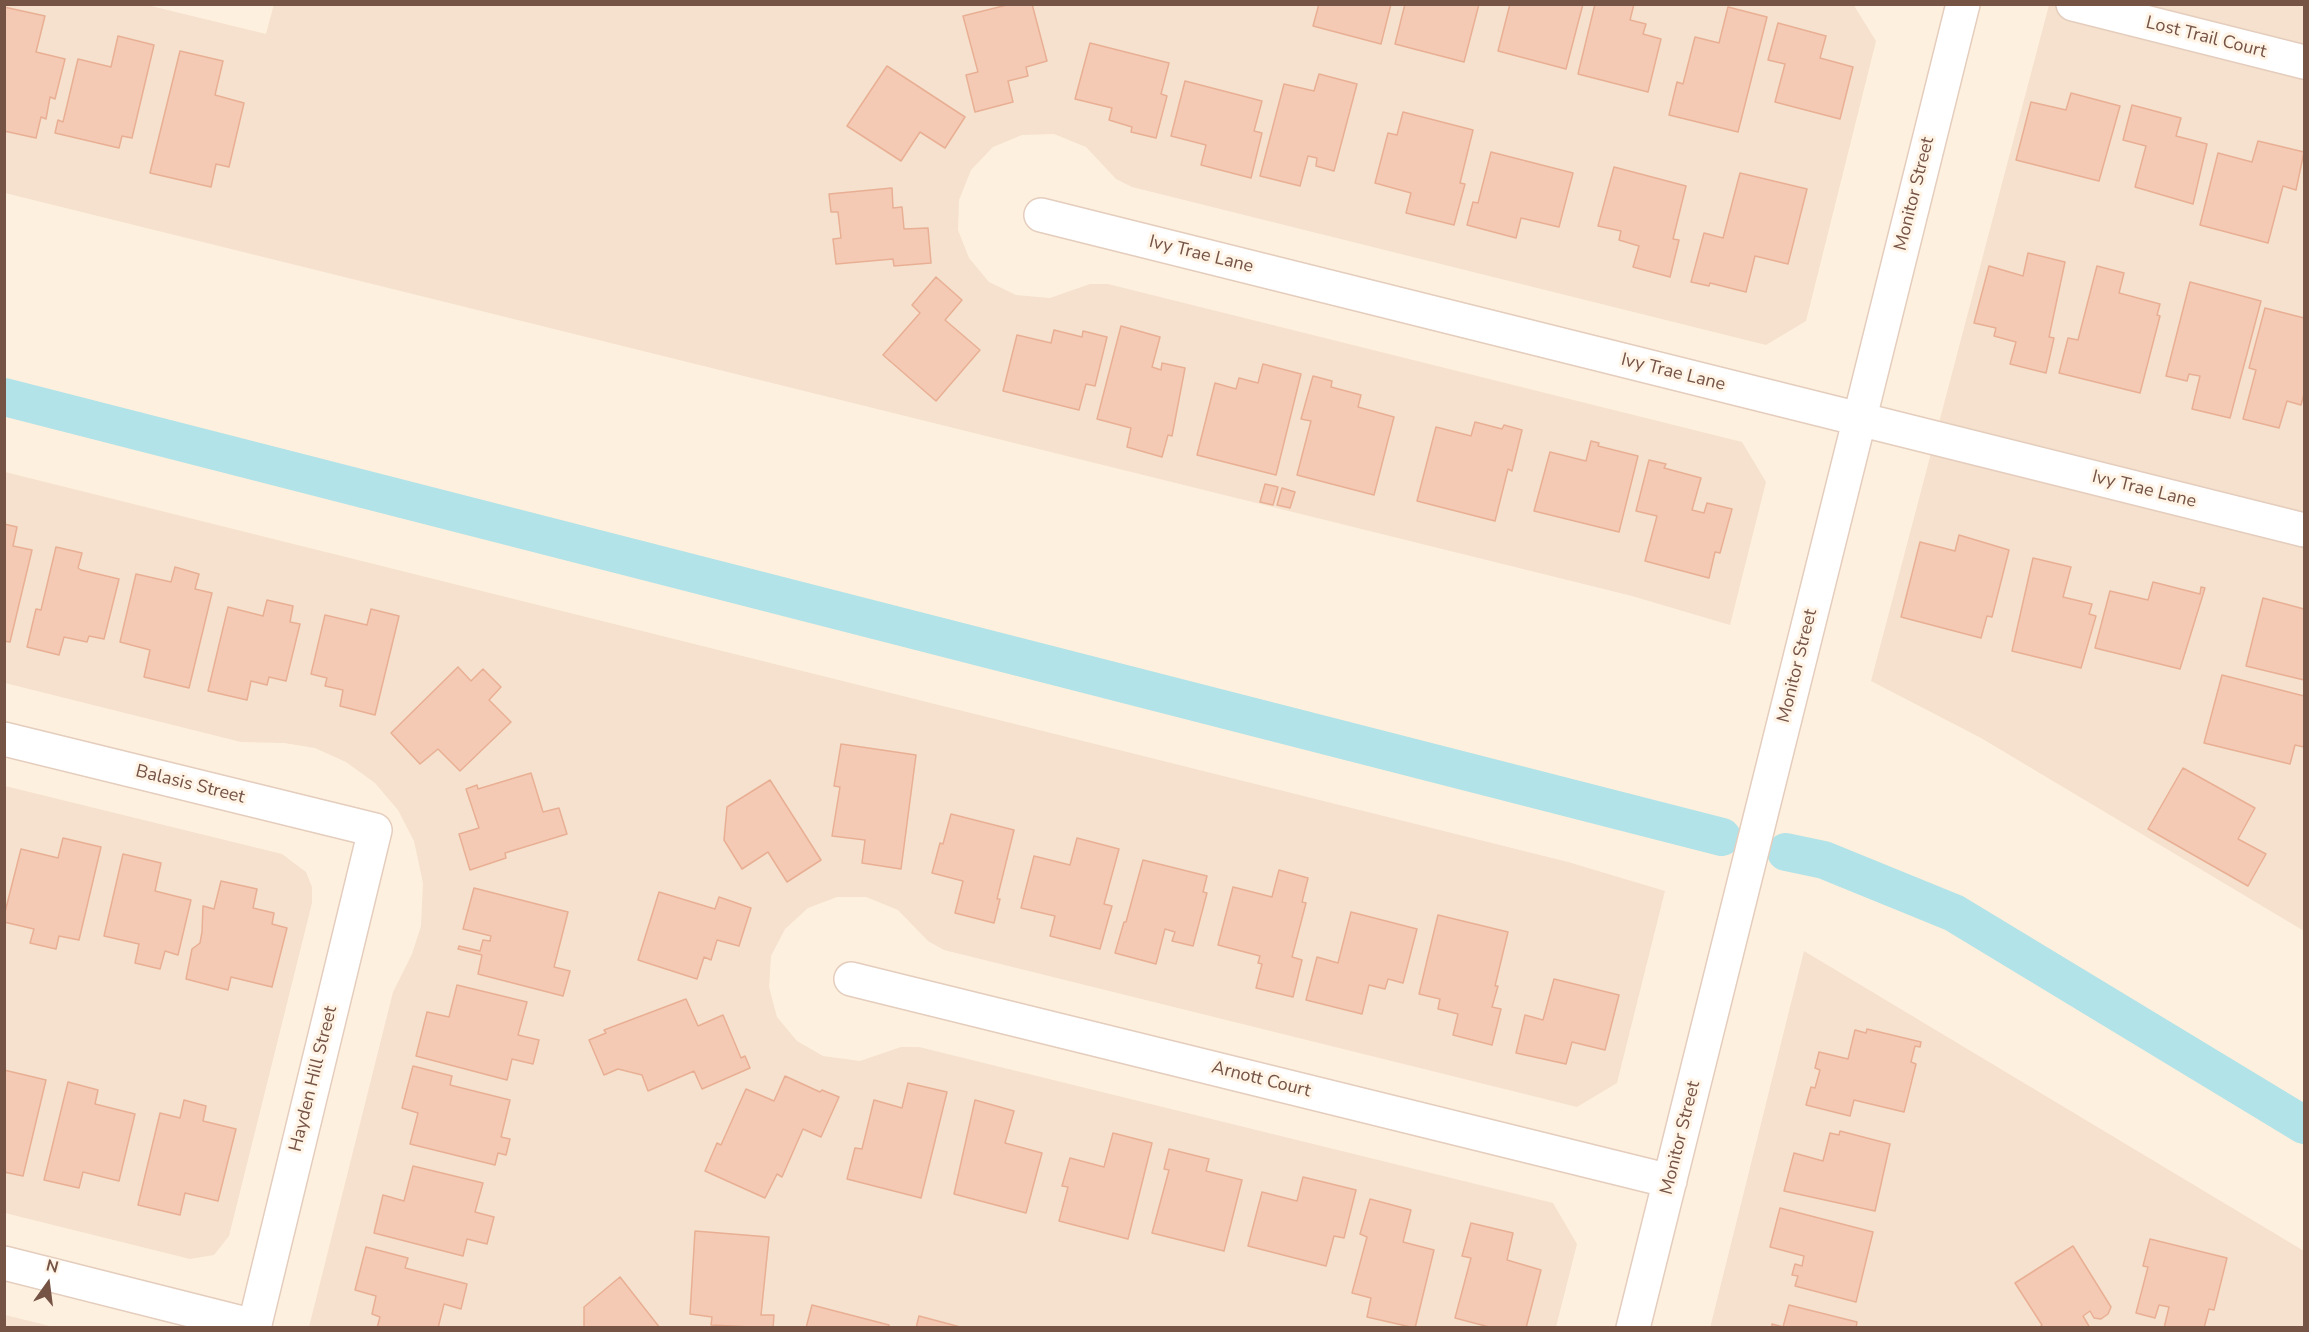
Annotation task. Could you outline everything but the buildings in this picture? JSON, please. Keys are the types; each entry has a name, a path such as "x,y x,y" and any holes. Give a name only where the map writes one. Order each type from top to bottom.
{"street":[{"name":"Monitor Street","path":"1634,1328 1963,4"},
{"name":"Lost Trail Court","path":"2073,4 2304,62"},
{"name":"Ivy Trae Lane","path":"1041,215 2304,530"},
{"name":"Balasis Street","path":"4,739 375,830"},
{"name":"Hayden Hill Street","path":"254,1327 375,830"},
{"name":"Arnott Court","path":"851,979 1670,1181"},
{"path":"4,1263 254,1327"}],"shaded area":[{"path":"274,4 1853,4 1876,41 1806,321 1766,345 1132,187 1116,179 1086,147 1054,134 1022,135 993,147 971,170 959,200 958,230 969,258 989,282 1016,295 1050,298 1090,284 1108,284 1742,442 1766,482 1730,625 1632,596 5,193 5,5 147,5 266,34"},
{"path":"2049,5 2304,5 2304,931 1981,738 1871,681"},
{"path":"5,472 1568,862 1665,891 1617,1083 1577,1107 944,950 928,941 898,910 866,897 837,897 808,908 785,929 771,956 769,987 777,1017 797,1041 823,1056 860,1061 901,1047 919,1047 1553,1203 1577,1244 1556,1327 309,1327 393,992 412,954 421,926 423,883 414,841 398,810 375,783 346,762 315,748 284,743 241,742 5,683"},
{"path":"5,786 282,854 306,872 312,887 312,903 229,1236 214,1255 190,1259 5,1213"},
{"path":"1804,951 2304,1251 2304,1327 1710,1328"},
{"path":"5,1315 54,1327 5,1327"}],"waterway":[{"path":"4,397 1722,837"},
{"path":"1786,852 1824,860 1954,913 2304,1125"}]}
